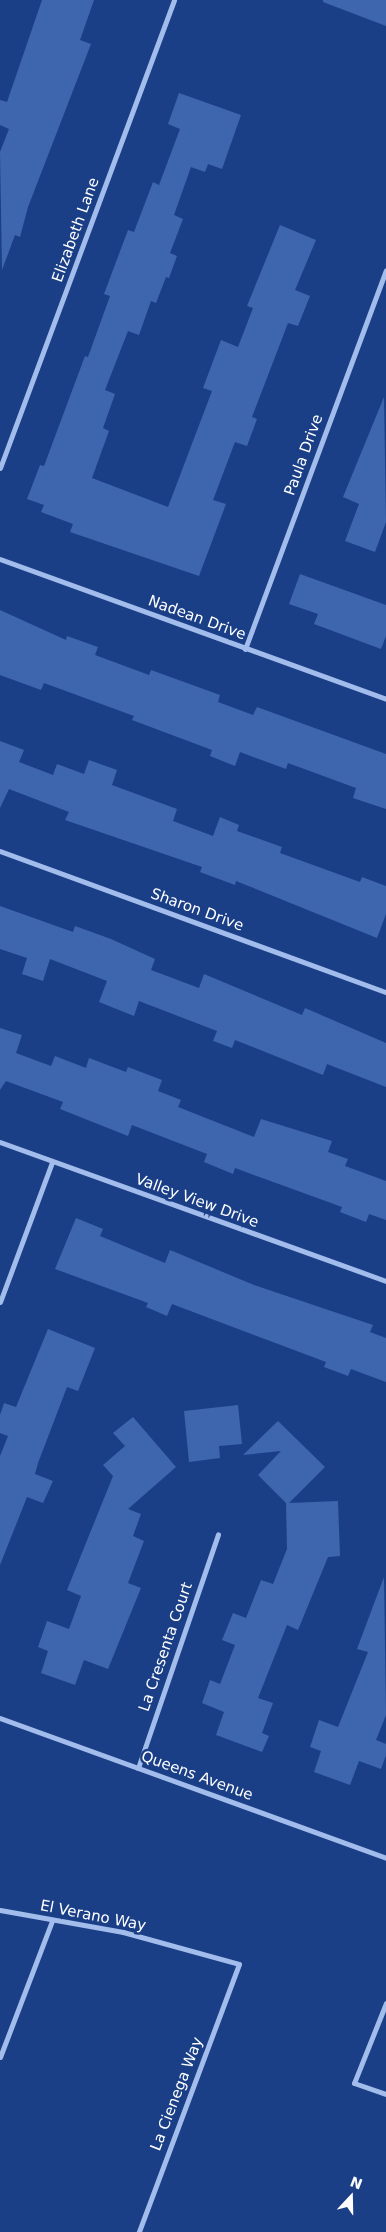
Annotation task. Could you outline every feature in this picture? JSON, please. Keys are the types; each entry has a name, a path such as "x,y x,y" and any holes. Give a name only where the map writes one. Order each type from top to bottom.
{"street":[{"name":"Elizabeth Lane","path":"0,468 174,0"},
{"name":"Paula Drive","path":"245,649 386,270"},
{"name":"Nadean Drive","path":"0,559 386,699"},
{"name":"Sharon Drive","path":"0,851 386,992"},
{"name":"Valley View Drive","path":"0,1142 386,1281"},
{"path":"0,1302 52,1162"},
{"name":"La Cresenta Court","path":"138,1768 218,1534"},
{"name":"Queens Avenue","path":"0,1718 386,1858"},
{"name":"El Verano Way","path":"0,1910 52,1921 123,1932 239,1964"},
{"path":"0,2057 52,1921"},
{"name":"La Cienega Way","path":"139,2232 239,1964"},
{"path":"386,2003 354,2084 386,2094"}],"building":[{"path":"42,0 94,0 80,40 91,44 28,207 20,237 15,235 2,270 0,152 9,129 0,125 0,100 7,102"},
{"path":"323,0 386,0 386,26 323,2"},
{"path":"179,93 241,115 222,169 208,164 205,172 191,167 174,215 183,219 170,253 177,256 169,278 166,277 156,303 151,301 139,335 128,331 105,390 115,394 103,428 109,431 92,478 168,507 212,391 203,388 221,340 238,347 253,308 247,306 280,225 316,240 295,290 310,296 298,326 288,323 252,417 257,419 247,446 235,442 213,500 226,504 199,576 70,532 73,524 41,512 44,505 27,499 40,465 44,466 85,356 88,357 110,296 104,294 128,230 134,232 153,182 159,185 180,129 168,124"},
{"path":"384,397 386,522 375,552 345,541 359,504 343,497"},
{"path":"300,574 386,605 386,636 381,649 314,624 318,614 289,604"},
{"path":"0,610 66,640 67,636 98,647 95,655 149,675 151,670 220,695 218,702 253,715 257,707 386,754 386,809 353,798 356,788 288,763 286,769 240,752 235,766 210,756 212,750 132,720 134,716 44,683 41,690 0,675"},
{"path":"0,741 24,750 19,762 53,775 57,764 84,774 89,760 117,770 112,785 177,809 173,821 213,836 220,817 239,825 237,831 282,847 280,853 360,882 362,877 386,886 386,914 377,938 236,881 235,885 200,872 202,867 65,820 69,812 9,789 0,808"},
{"path":"0,906 73,932 75,926 111,939 155,959 151,970 199,988 204,974 302,1015 305,1008 386,1043 386,1087 327,1064 323,1075 235,1040 232,1048 213,1041 217,1031 139,1001 134,1016 99,1002 107,981 50,959 43,981 22,974 27,958 0,949"},
{"path":"0,1028 22,1035 16,1053 51,1066 55,1056 86,1068 89,1058 126,1072 128,1067 162,1080 158,1091 181,1100 178,1107 254,1137 261,1119 332,1141 328,1152 348,1159 345,1166 386,1181 386,1220 369,1214 366,1222 340,1212 342,1207 235,1168 233,1174 204,1162 207,1154 132,1125 128,1136 60,1109 63,1102 6,1081 0,1090"},
{"path":"76,1218 103,1229 100,1236 165,1263 170,1250 254,1285 373,1325 370,1332 386,1338 386,1382 351,1369 348,1376 324,1367 326,1362 172,1304 167,1316 146,1307 148,1303 55,1269"},
{"path":"48,1329 95,1348 78,1391 67,1387 38,1463 35,1474 53,1481 43,1503 27,1497 0,1565 0,1456 8,1436 0,1433 0,1415 4,1403 16,1407"},
{"path":"238,1405 242,1444 219,1446 220,1458 189,1462 184,1411"},
{"path":"133,1417 176,1467 128,1509 141,1514 133,1536 144,1541 128,1583 141,1588 108,1669 84,1660 75,1685 41,1673 48,1651 38,1647 47,1621 69,1629 81,1596 67,1590 113,1476 103,1465 125,1446 113,1433"},
{"path":"278,1421 325,1467 289,1503 338,1501 340,1556 328,1557 298,1630 287,1625 258,1698 273,1703 262,1733 269,1736 262,1752 216,1735 224,1712 202,1703 210,1680 220,1684 235,1645 222,1640 233,1613 246,1618 261,1580 273,1584 287,1549 286,1503 258,1475 281,1451 243,1455"},
{"path":"384,1577 386,1715 376,1740 386,1744 386,1755 381,1769 359,1761 350,1785 314,1772 321,1751 310,1747 319,1720 338,1727 368,1652 357,1649"}]}
